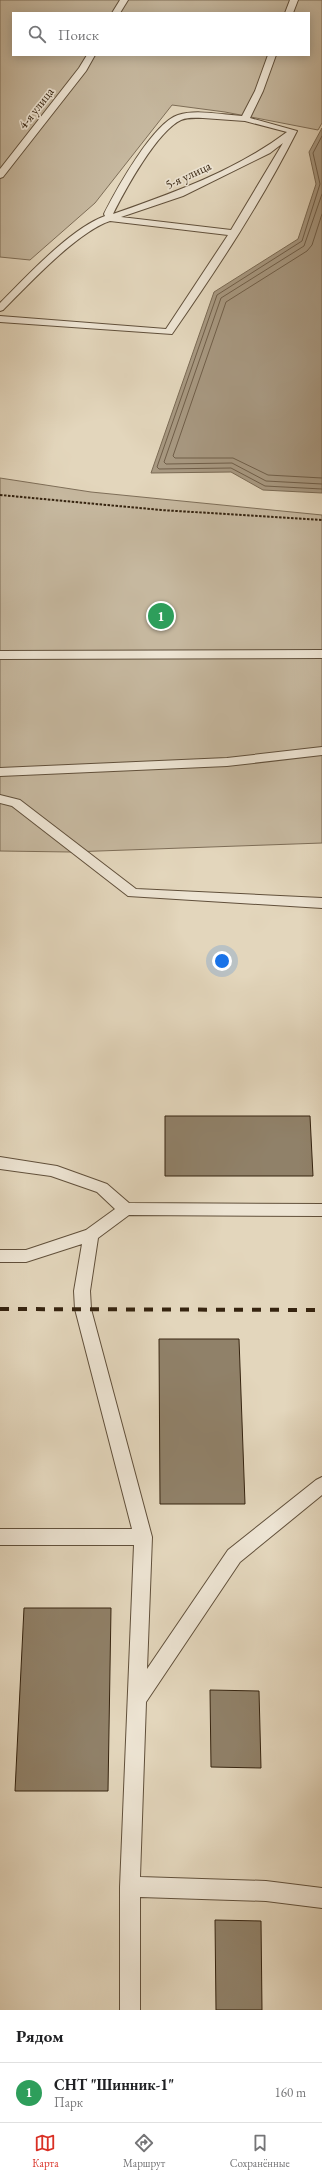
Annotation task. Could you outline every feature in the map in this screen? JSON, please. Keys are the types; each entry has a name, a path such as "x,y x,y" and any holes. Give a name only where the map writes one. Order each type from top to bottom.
{"lane":[{"path":"117,12 124,0"},
{"path":"289,12 294,0"},
{"name":"4-я улица","path":"0,175 83,69 90,56"},
{"path":"245,119 259,91 272,56"},
{"path":"0,318 169,332 234,233 280,158 292,131 245,119 180,117 169,124 147,151 114,201 108,214 110,218 234,233"},
{"name":"5-я улица","path":"0,308 42,266 94,224 180,194 267,151 292,131"},
{"path":"0,655 322,654"},
{"path":"0,772 227,762 322,751"},
{"path":"0,799 16,803 133,893 322,903"},
{"path":"0,1163 52,1170 95,1185 102,1188 126,1209"},
{"path":"0,1256 26,1256 91,1235 126,1209 322,1210"},
{"path":"91,1235 82,1291 83,1310 143,1537 130,1887 130,2010"},
{"path":"137,1700 234,1556 322,1485"},
{"path":"0,1537 143,1537"},
{"path":"130,1887 266,1891 322,1898"}],"path":[{"path":"0,495 161,510 322,520"}],"shaded area":[{"path":"0,0 322,0 322,123 318,130 225,112 172,105 95,203 30,260 0,257"},
{"path":"0,478 91,492 322,515 322,843 71,852 0,851"}],"water":[{"path":"322,128 322,493 263,490 231,472 151,473 214,292 298,239 316,184 309,152"}],"building":[{"path":"165,1116 310,1116 313,1176 165,1176"},
{"path":"159,1339 239,1339 245,1504 160,1504"},
{"path":"24,1608 111,1608 108,1791 15,1791"},
{"path":"210,1690 259,1691 261,1768 211,1767"},
{"path":"215,1920 261,1921 262,2010 216,2010"}],"railway":[{"path":"0,1309 322,1310"}],"place":[{"name":"СНТ \"Шинник-1\"","path":"161,616"}]}
